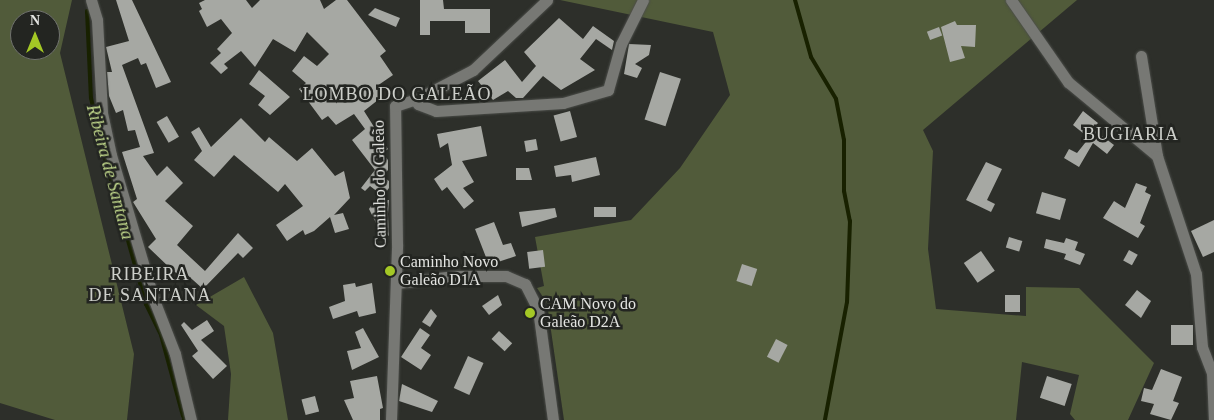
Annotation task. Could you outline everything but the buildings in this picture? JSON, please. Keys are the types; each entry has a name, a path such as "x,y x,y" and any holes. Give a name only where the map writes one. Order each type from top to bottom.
{"street":[{"path":"90,0 96,20 102,112 111,155 154,300 175,354 191,420"},
{"name":"Caminho do Galeão","path":"391,420 397,283 395,106 417,99 473,70 546,0"},
{"path":"417,99 418,104 436,111 563,103 608,90 621,44 643,0"},
{"path":"1011,0 1068,82 1158,156"},
{"path":"1141,56 1158,156 1196,274 1202,347 1213,373 1214,420"},
{"path":"397,283 456,276 506,276 525,284 538,309 553,420"}],"green space":[{"path":"0,0 72,0 60,53 134,354 127,420 55,420 0,403"},
{"path":"560,0 1077,0 923,130 933,151 928,249 936,309 1026,316 1026,287 1079,288 1154,363 1128,420 1075,420 1070,414 1079,375 1022,362 1016,420 564,420 547,303 537,288 544,286 535,237 631,220 680,168 730,95 713,32"},
{"path":"244,277 273,333 288,420 228,420 231,374 224,326 196,305"}],"waterway":[{"path":"795,0 811,57 836,99 844,140 844,191 850,221 847,302 825,420"},
{"name":"Ribeira de Santana","path":"87,11 91,98 104,155 146,304 161,335 183,416"}],"place":[{"name":"Caminho Novo Galeão D1A","path":"390,271"},
{"name":"CAM Novo do Galeão D2A","path":"530,313"}],"district":[{"name":"LOMBO DO GALEÃO","path":"397,94"},
{"name":"BUGIARIA","path":"1131,134"},
{"name":"RIBEIRA DE SANTANA","path":"150,285"}]}
